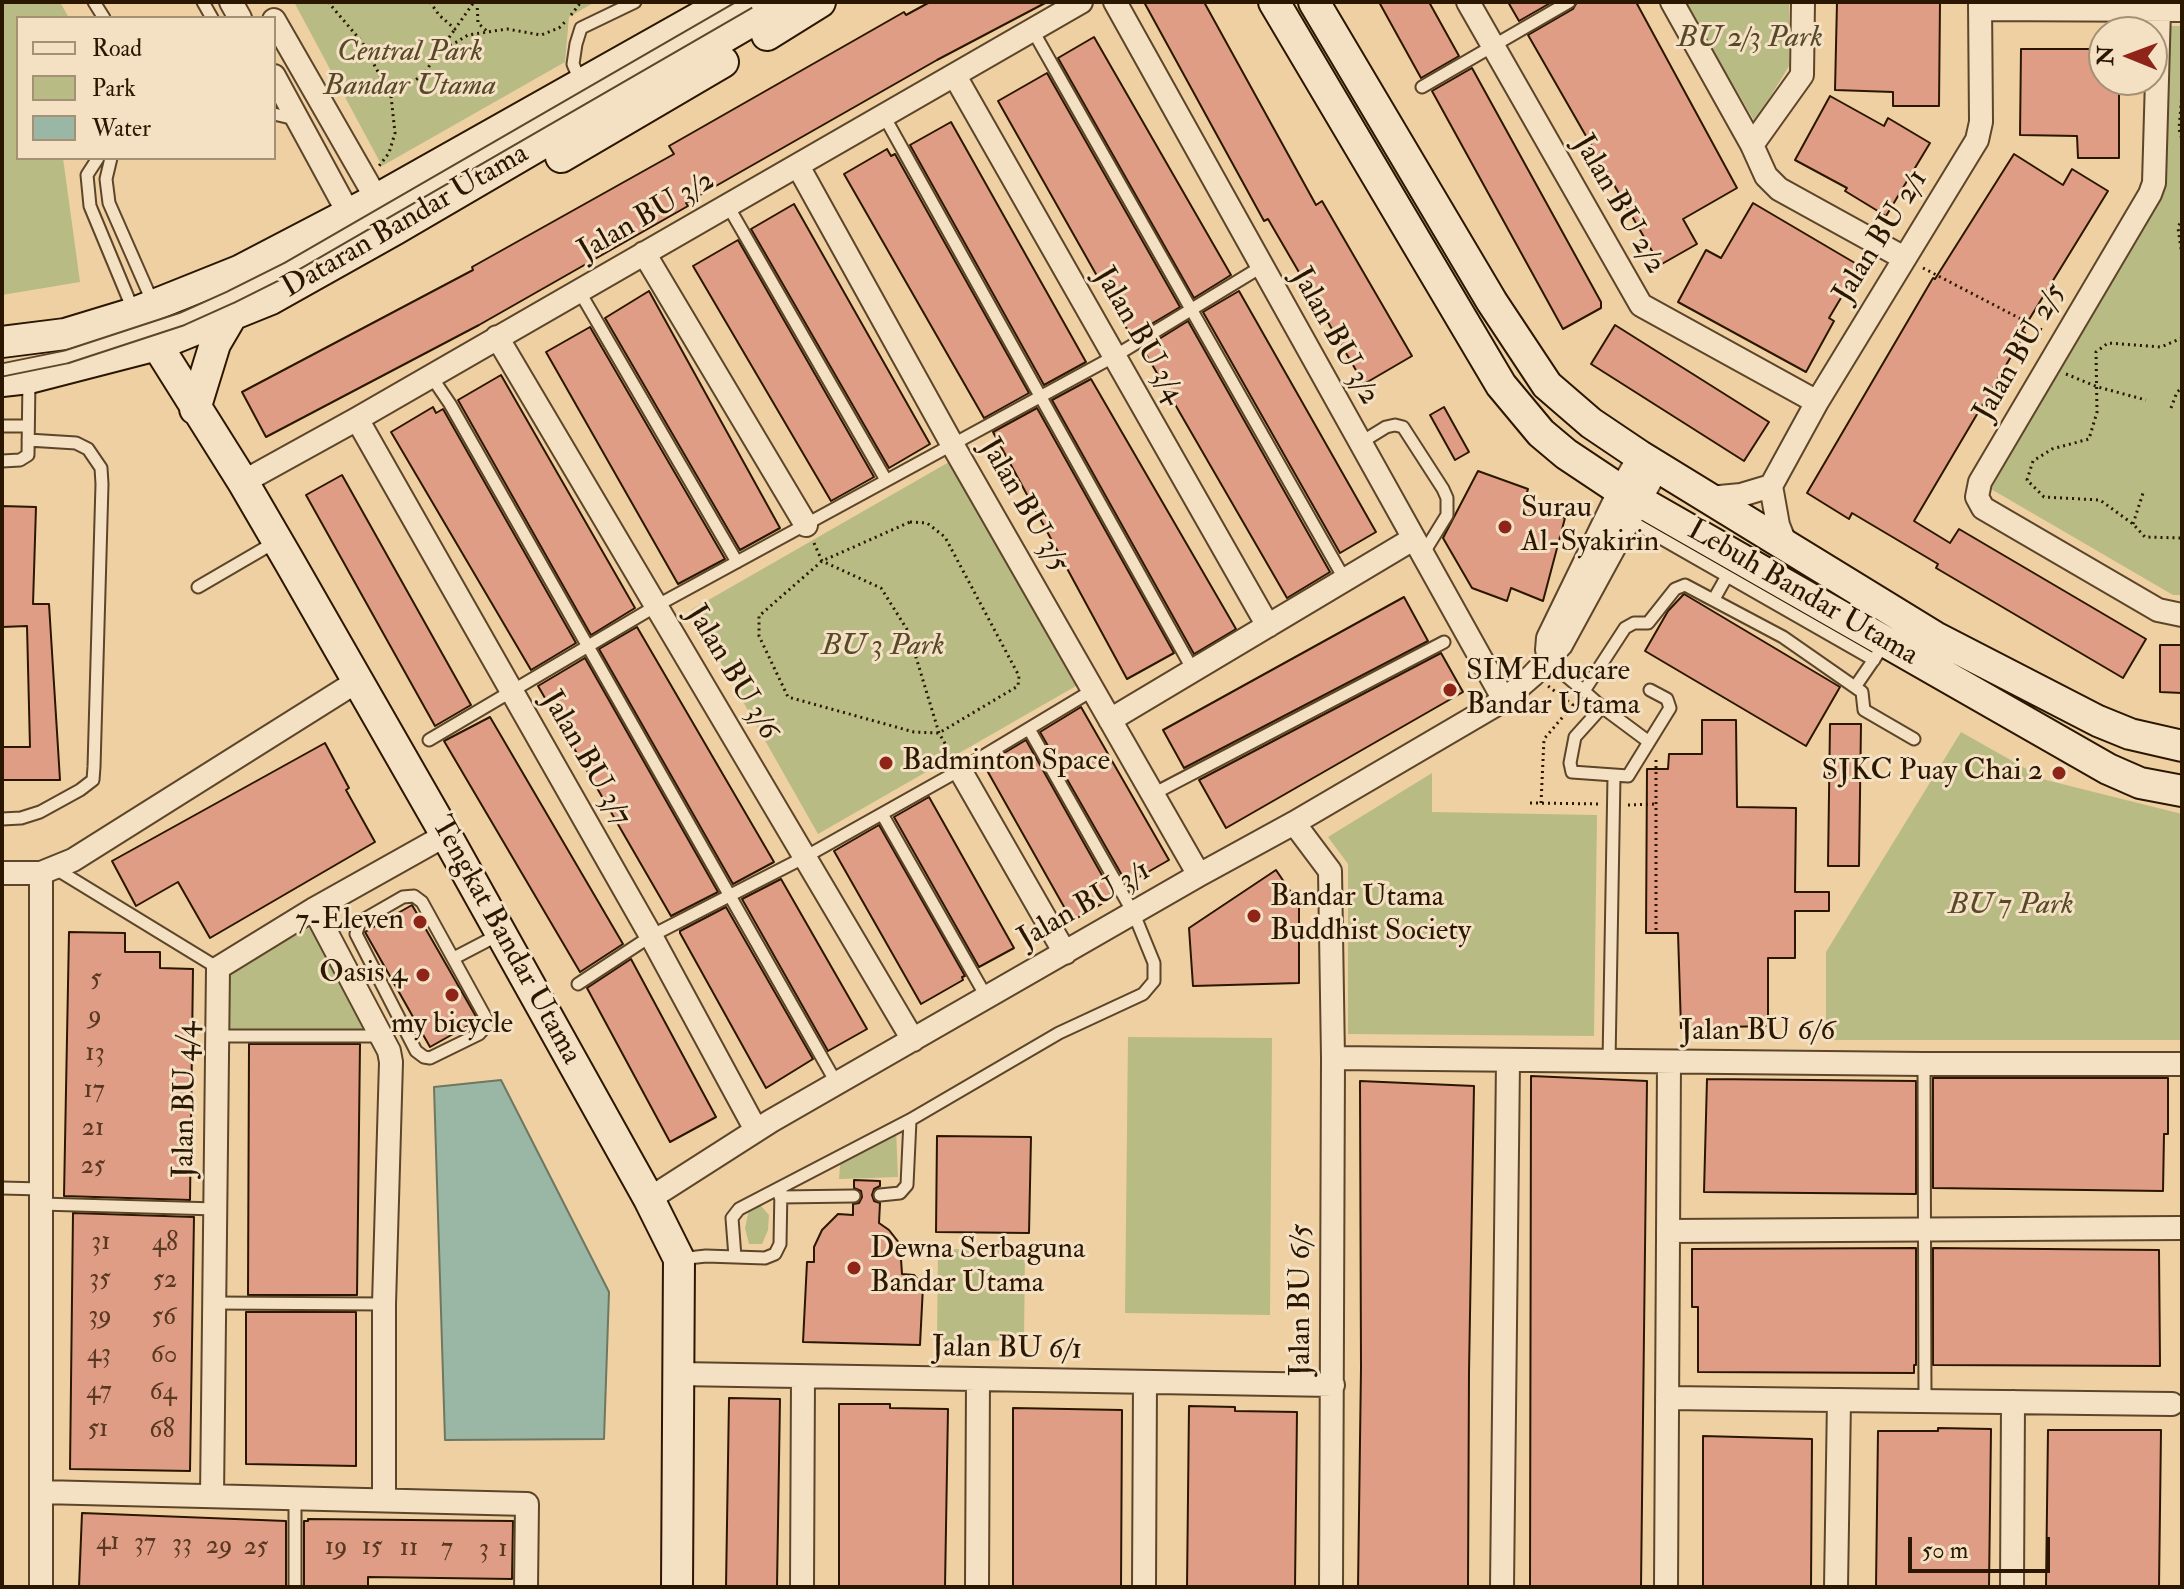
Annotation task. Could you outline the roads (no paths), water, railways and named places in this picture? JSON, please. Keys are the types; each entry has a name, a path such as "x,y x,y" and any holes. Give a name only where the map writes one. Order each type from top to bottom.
{"main road":[{"name":"Dataran Bandar Utama","path":"2,342 65,334 144,309 239,271 350,214 370,186 581,83 727,2"},
{"name":"Dataran Bandar Utama","path":"11,376 116,358 157,345 271,299 784,2"},
{"path":"271,299 311,295 384,257 650,106 820,2"},
{"name":"Lebuh Bandar Utama","path":"1274,2 1501,385 1541,433 1629,503 1880,651 2108,769 2140,783 2182,791"},
{"name":"Lebuh Bandar Utama","path":"1314,2 1492,302 1538,372 1547,385 1591,423 1649,462 1935,637 2098,721 2130,734 2182,746"},
{"name":"Tengkat Bandar Utama","path":"144,309 142,328 157,345 243,482 446,835 649,1199 679,1259 677,1587"},
{"path":"116,358 156,374 195,409 215,344 232,315"},
{"path":"2130,734 2182,757"}],"street":[{"name":"Jalan BU 3/2","path":"243,482 1081,2"},
{"name":"Jalan BU 3/2","path":"1115,2 1504,700"},
{"name":"Jalan BU 2/2","path":"1468,2 1641,305 1817,402"},
{"path":"1672,2 1752,145 1766,176 1779,189 1904,258"},
{"path":"1752,145 1802,75 1803,2"},
{"path":"1980,6 2182,10"},
{"name":"Jalan BU 2/1","path":"1771,486 1817,402 1977,140 1981,122 1980,6"},
{"name":"Jalan BU 2/5","path":"2159,10 2154,183 2150,194 1980,482 1977,497 1983,508 2158,610 2182,615"},
{"path":"276,24 394,230"},
{"name":"Jalan BU 3/4","path":"955,76 1268,626"},
{"path":"276,79 366,246"},
{"name":"Jalan BU 3/5","path":"798,166 952,444 1199,875"},
{"path":"644,253 806,525"},
{"name":"Jalan BU 3/6","path":"497,337 913,1040"},
{"name":"Jalan BU 3/7","path":"357,419 651,936 756,1130"},
{"name":"Jalan BU 3/1","path":"649,1199 756,1130 1504,700 1561,645 1649,462"},
{"path":"1709,498 1746,494 1771,486 1778,525 1786,545"},
{"name":"Jalan BU 3/1","path":"1546,659 1548,638 1629,503"},
{"path":"1110,720 1345,580 1418,547"},
{"path":"2,873 49,871 356,682"},
{"path":"960,770 1065,953"},
{"name":"Jalan BU 6/5","path":"1294,823 1330,871 1333,1058 1331,1587"},
{"path":"218,968 314,909 446,835"},
{"path":"41,1587 41,1196 49,871"},
{"path":"314,909 382,1036 391,1062 384,1304 384,1500"},
{"name":"Jalan BU 4/4","path":"212,1496 218,968"},
{"name":"Jalan BU 6/6","path":"1333,1058 2182,1064"},
{"path":"1502,1587 1508,1061"},
{"path":"1666,1587 1669,1062"},
{"path":"1668,1231 2182,1228"},
{"name":"Jalan BU 6/1","path":"679,1374 1333,1385"},
{"path":"802,1587 803,1377"},
{"path":"977,1587 978,1379"},
{"path":"1144,1587 1145,1382"},
{"path":"1667,1398 2172,1404"},
{"path":"1836,1587 1839,1400"},
{"path":"2012,1587 2013,1402"},
{"path":"41,1492 527,1504 526,1587"}],"lane":[{"path":"581,83 573,64 581,28 635,2"},
{"path":"2,461 24,459 28,455 28,426 11,376 182,319 287,269 749,2"},
{"path":"455,195 487,185 802,2"},
{"path":"1422,87 1569,2"},
{"path":"1033,31 1345,580"},
{"path":"276,114 300,120"},
{"path":"884,116 1193,670"},
{"path":"97,160 87,175 90,206 144,309"},
{"path":"111,160 106,179 109,203 144,309"},
{"path":"728,206 886,480"},
{"path":"429,740 656,606 1115,356 1261,267"},
{"path":"585,301 737,562"},
{"path":"431,376 450,404 837,1084"},
{"path":"2,426 28,426"},
{"path":"1360,443 1386,427 1403,427 1443,489 1447,498 1447,515 1418,547"},
{"path":"2,819 21,818 40,812 67,797 93,780 94,767 101,468 88,449 76,443 28,440"},
{"path":"1629,503 1727,576 1880,651 1855,687"},
{"path":"198,587 277,541"},
{"path":"1714,599 1727,576"},
{"path":"1584,691 1625,628 1634,623 1648,623 1675,589 1685,585 1783,637 1862,692 1864,710 1914,739"},
{"path":"1153,794 1444,642"},
{"path":"1546,659 1649,742"},
{"path":"578,984 651,936 805,857 960,770 1093,690"},
{"path":"1602,707 1575,737 1571,769 1577,773 1628,776 1670,708 1670,703 1650,690"},
{"path":"735,1257 732,1224 735,1213 781,1192 1059,1033 1143,994 1154,981 1154,963 1134,914 1029,729"},
{"path":"1609,1062 1614,776"},
{"path":"882,814 987,998"},
{"path":"49,871 218,968"},
{"path":"414,896 422,902 454,958 485,1014 487,1025 479,1034 446,1051 430,1058 424,1057 416,1051 357,939 356,928 363,920 403,897 414,896"},
{"path":"454,958 500,933"},
{"path":"218,1036 382,1036"},
{"path":"1924,1064 1925,1401"},
{"path":"880,1195 900,1193 907,1185 910,1120"},
{"path":"2,1188 41,1196 216,1209"},
{"path":"781,1192 854,1196"},
{"path":"679,1259 765,1258 775,1254 780,1244 781,1192"},
{"path":"214,1303 384,1304"},
{"path":"295,1498 295,1587"}],"water":[{"path":"501,1080 609,1292 604,1439 445,1440 434,1087"}],"place":[{"name":"Surau Al-Syakirin","path":"1505,527"},
{"name":"SIM Educare Bandar Utama","path":"1450,690"},
{"name":"Badminton Space","path":"886,763"},
{"name":"SJKC Puay Chai 2","path":"2059,773"},
{"name":"Bandar Utama Buddhist Society","path":"1254,916"},
{"name":"7-Eleven","path":"420,922"},
{"name":"Oasis 4","path":"423,975"},
{"name":"my bicycle","path":"452,995"},
{"name":"Dewna Serbaguna Bandar Utama","path":"854,1268"}],"park label":[{"name":"BU 2/3 Park","path":"1750,40"},
{"name":"Central Park Bandar Utama","path":"410,71"},
{"name":"BU 3 Park","path":"883,648"},
{"name":"BU 7 Park","path":"2011,907"}]}
